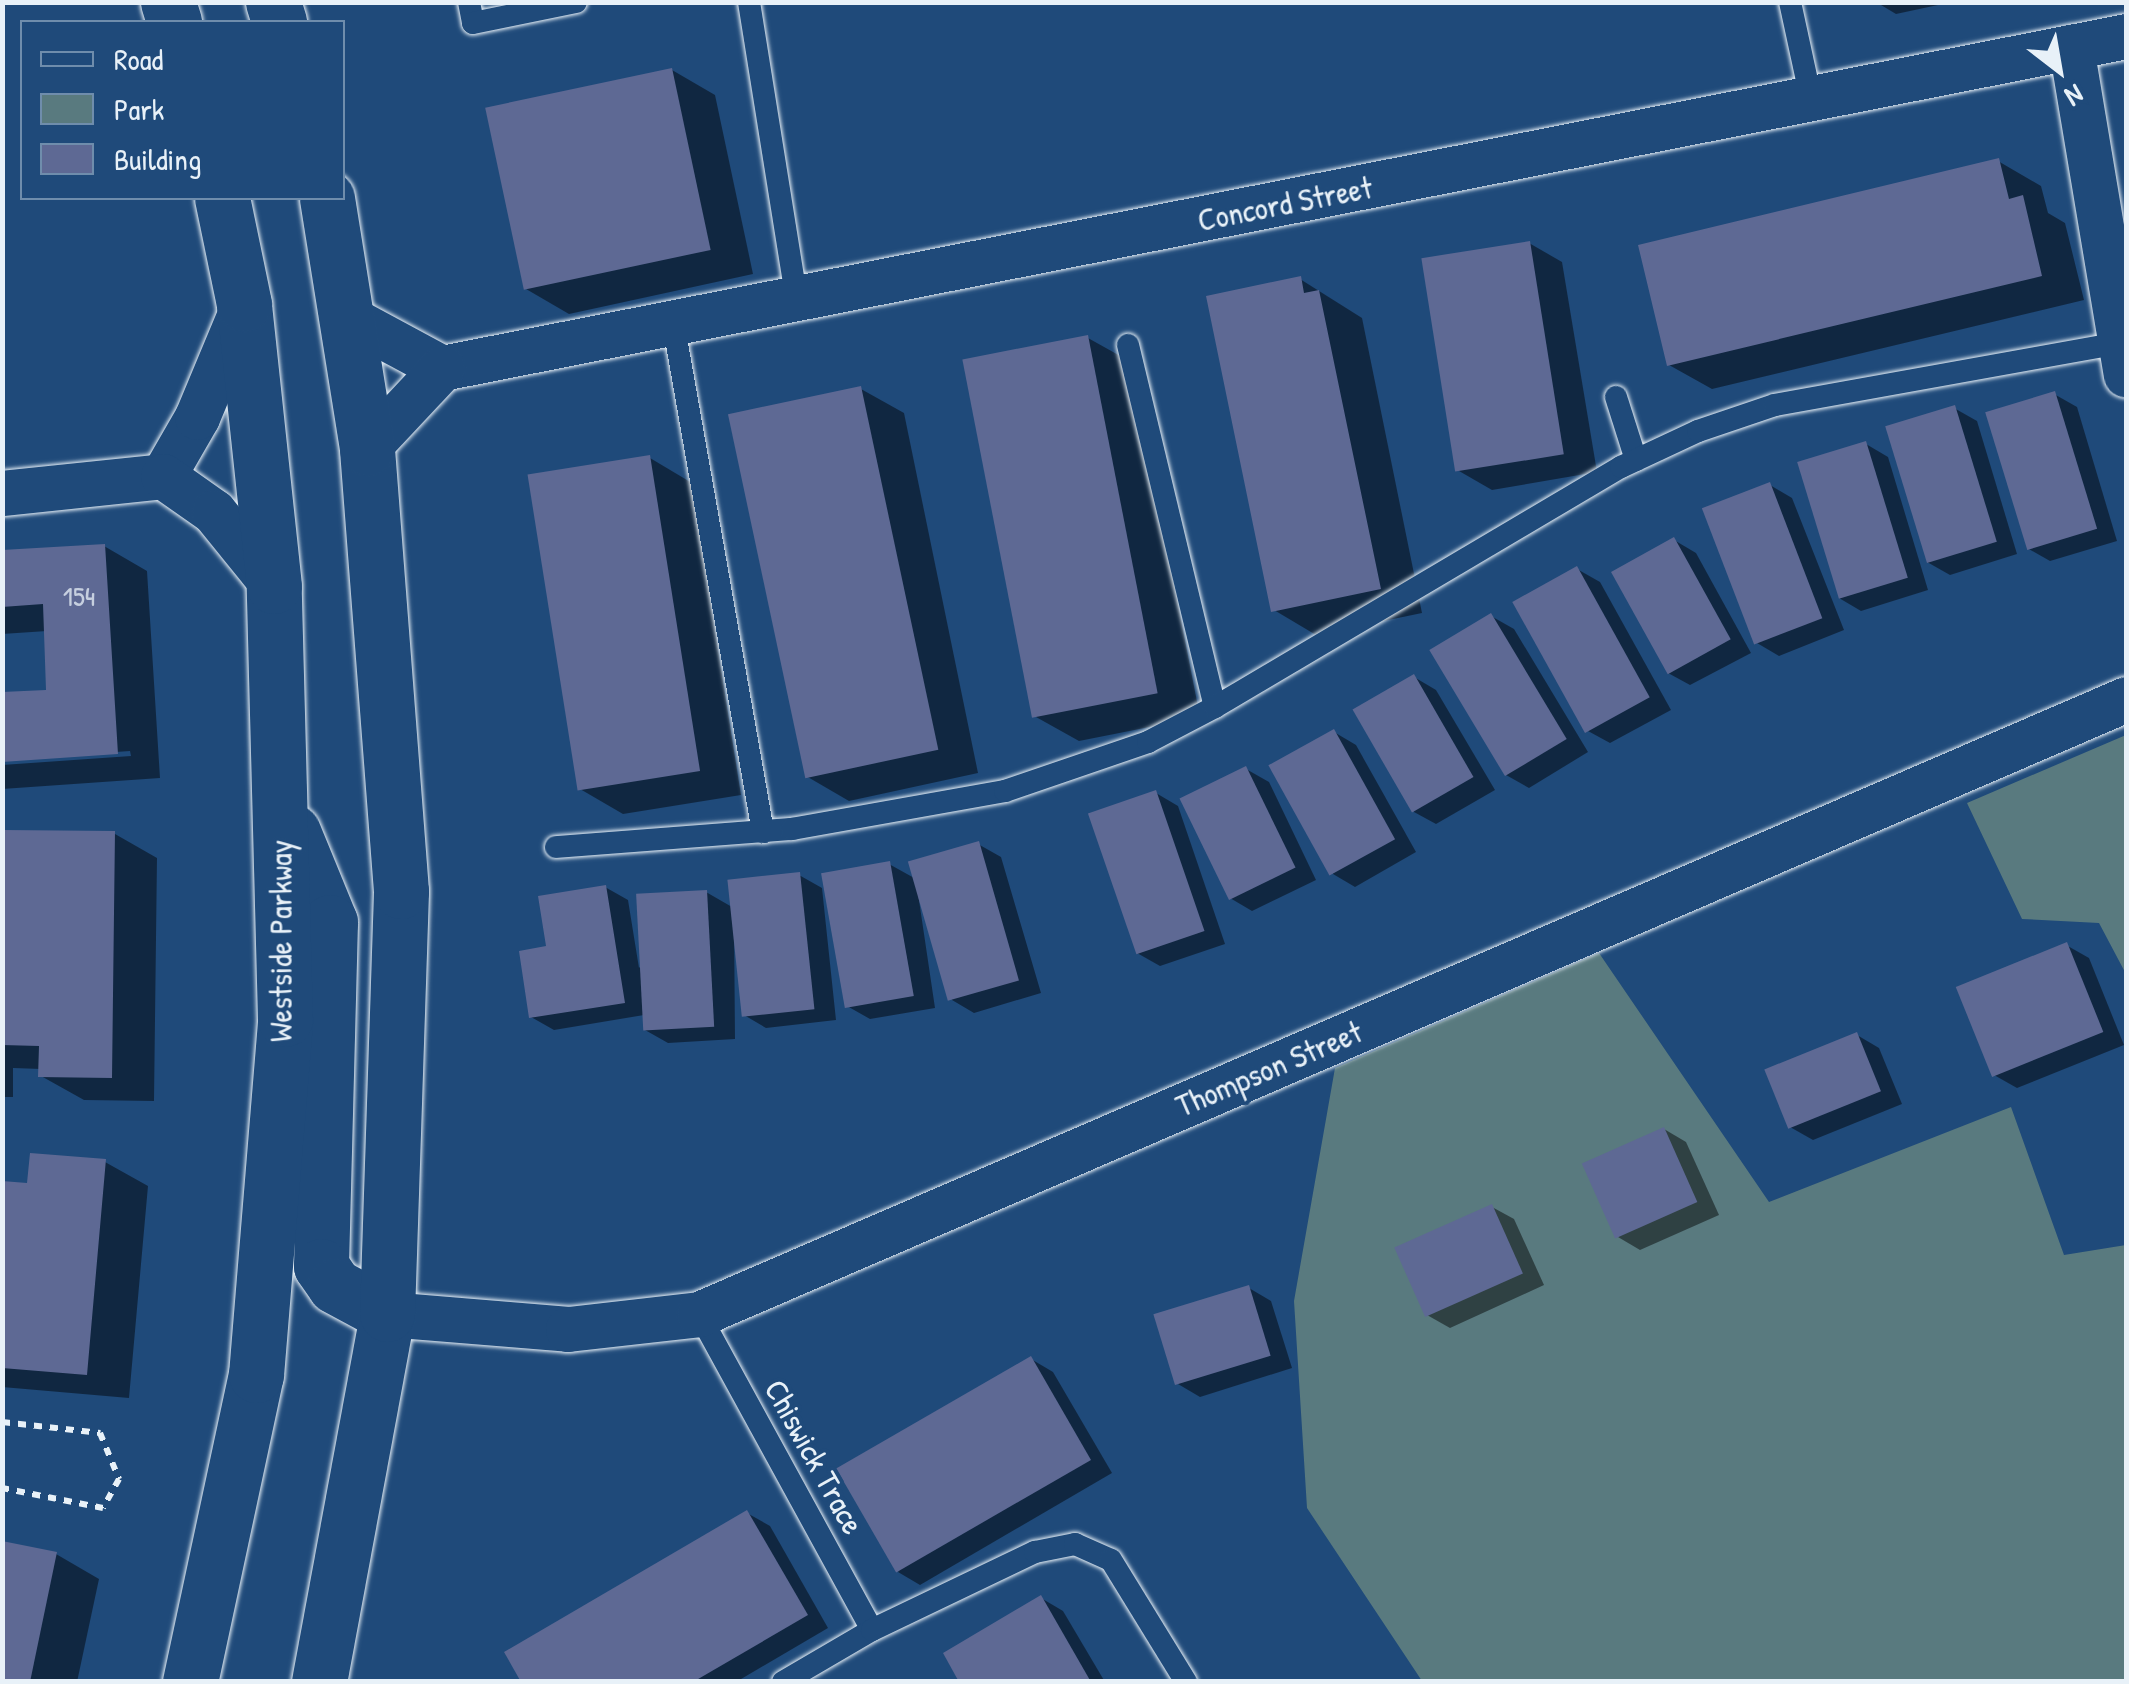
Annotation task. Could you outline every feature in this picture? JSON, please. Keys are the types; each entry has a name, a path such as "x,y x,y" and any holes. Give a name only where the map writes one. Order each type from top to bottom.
{"main road":[{"name":"Westside Parkway","path":"190,1682 256,1375 284,1019 274,586 244,304 222,200"},
{"path":"319,1682 387,1314 401,891 367,448 351,319 327,200"},
{"path":"281,801 330,922 322,1266 335,1286 387,1314"}],"street":[{"name":"Concord Street","path":"442,368 796,302 2126,36"},
{"path":"2071,47 2123,359"},
{"path":"163,476 198,417 244,304"},
{"path":"351,319 442,368 367,448"},
{"path":"2,492 163,476 214,512 274,586"},
{"name":"Thompson Street","path":"387,1314 568,1328 699,1314 2126,699"}],"lane":[{"path":"468,2 473,23 576,2"},
{"path":"749,2 796,302"},
{"path":"1790,2 1810,100"},
{"path":"674,326 763,832"},
{"path":"1128,345 1215,707"},
{"path":"556,846 763,832 1005,791 1148,742 1215,707 1636,460 1775,404 2123,359"},
{"path":"1616,397 1636,460"},
{"name":"Chiswick Trace","path":"699,1314 872,1630"},
{"path":"783,1682 872,1630 1035,1552 1075,1544 1112,1560 1186,1682"}],"path":[{"path":"2,1422 100,1433 119,1479 104,1508 2,1488"}],"green space":[{"path":"2126,735 2126,974 2099,923 2022,919 1967,803"},
{"path":"1599,953 1769,1202 2011,1107 2064,1255 2126,1245 2126,1681 1422,1681 1307,1508 1294,1301 1335,1068"}],"building":[{"path":"672,68 711,250 524,290 485,108"},
{"path":"1999,158 2009,199 2023,195 2042,276 1667,366 1638,245"},
{"path":"1530,241 1564,454 1455,472 1421,258"},
{"path":"1301,276 1304,293 1319,290 1381,589 1271,612 1206,296"},
{"path":"1088,335 1158,693 1032,718 962,359"},
{"path":"861,386 938,750 805,778 728,414"},
{"path":"2055,391 2097,529 2027,550 1985,412"},
{"path":"1955,405 1997,542 1927,563 1885,426"},
{"path":"1866,441 1908,578 1839,599 1797,462"},
{"path":"650,455 700,771 578,790 528,474"},
{"path":"1770,482 1822,618 1754,644 1702,508"},
{"path":"1674,537 1731,639 1668,674 1611,572"},
{"path":"105,544 118,754 2,762 2,692 46,690 43,604 2,607 2,550"},
{"path":"1577,566 1650,697 1585,733 1512,602"},
{"path":"1491,613 1567,739 1505,776 1429,650"},
{"path":"1414,674 1474,777 1412,813 1353,710"},
{"path":"1334,729 1395,839 1329,876 1268,765"},
{"path":"1246,766 1296,868 1229,900 1179,798"},
{"path":"1156,790 1205,931 1136,954 1088,813"},
{"path":"2,830 115,831 112,1078 38,1077 39,1046 2,1045"},
{"path":"979,841 1019,980 948,1001 908,861"},
{"path":"890,861 914,996 845,1008 821,873"},
{"path":"800,872 814,1009 742,1017 727,880"},
{"path":"606,885 625,1003 529,1018 519,951 546,946 538,896"},
{"path":"707,890 714,1027 643,1031 636,894"},
{"path":"2067,942 2103,1032 1992,1077 1956,987"},
{"path":"1857,1032 1881,1091 1788,1129 1764,1069"},
{"path":"1664,1127 1697,1202 1615,1239 1582,1164"},
{"path":"30,1153 106,1159 87,1375 2,1368 2,1181 27,1183"},
{"path":"1492,1204 1523,1273 1425,1317 1394,1248"},
{"path":"1249,1285 1271,1356 1175,1385 1153,1314"},
{"path":"1031,1356 1091,1460 896,1572 836,1468"},
{"path":"747,1510 808,1615 693,1682 521,1682 504,1652"},
{"path":"2,1541 57,1552 30,1682 2,1682"},
{"path":"1041,1595 1091,1682 959,1682 943,1653"}]}
